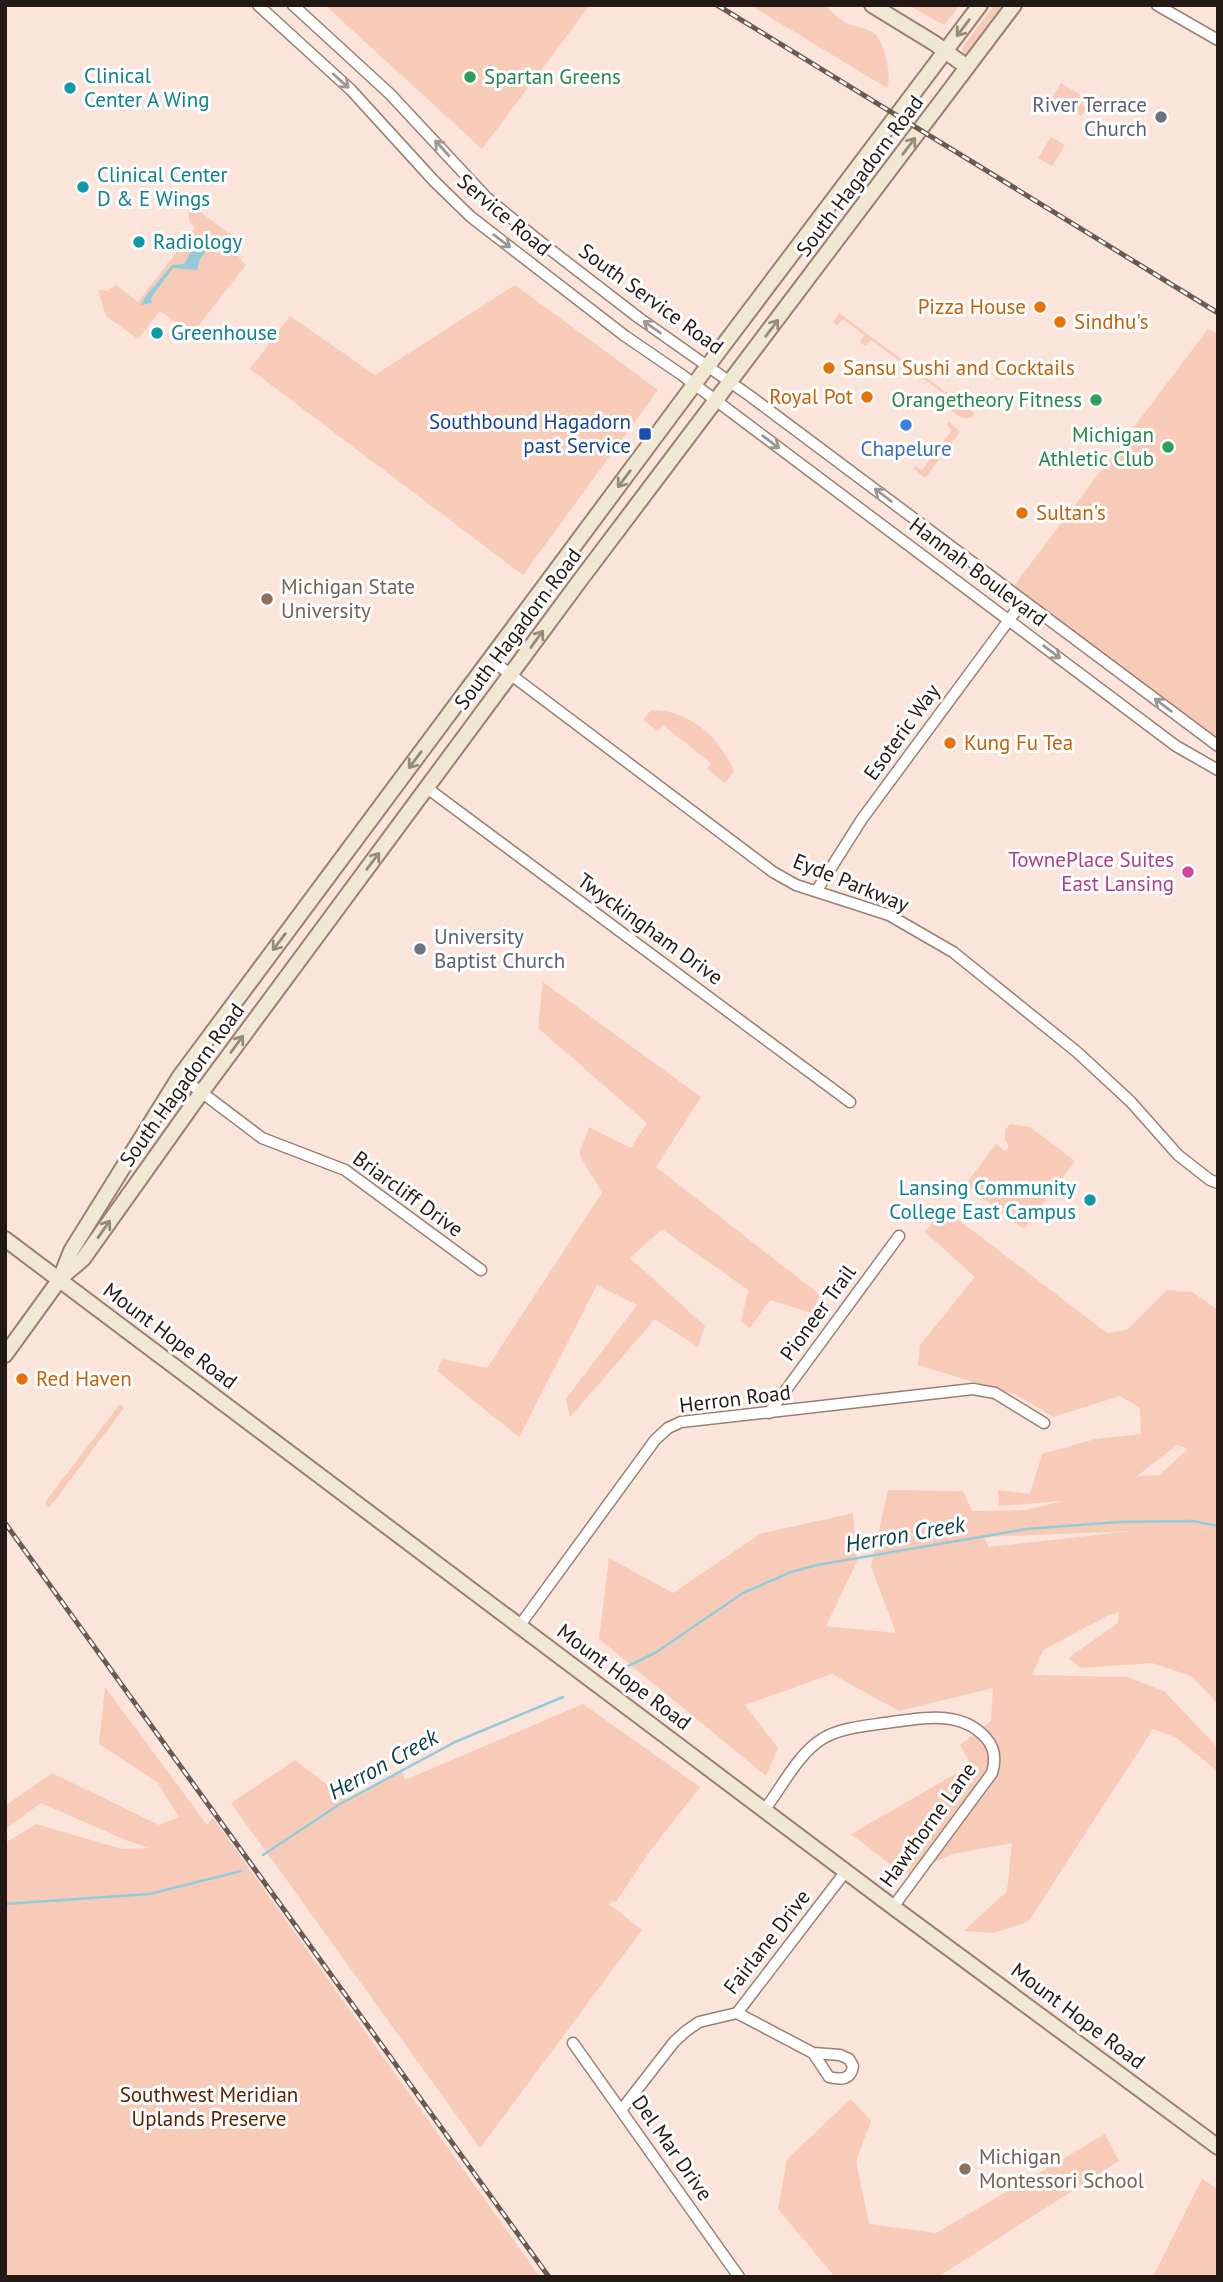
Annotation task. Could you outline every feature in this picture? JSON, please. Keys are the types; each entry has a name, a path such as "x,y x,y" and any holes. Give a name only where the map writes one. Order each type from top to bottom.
{"street":[{"name":"Service Road","path":"258,5 351,90 471,217 625,336 717,402"},
{"name":"South Service Road","path":"293,5 390,94 486,197 629,310 731,382"},
{"name":"South Hagadorn Road","path":"60,1279 71,1251 180,1076 980,5"},
{"name":"South Hagadorn Road","path":"5,1354 60,1279 83,1259 201,1093 581,579 1014,5"},
{"path":"1157,5 1218,40"},
{"path":"871,7 946,51 967,67"},
{"name":"Hannah Boulevard","path":"731,382 1218,746"},
{"name":"Hannah Boulevard","path":"717,402 1176,746 1218,770"},
{"path":"568,554 569,568 581,579"},
{"name":"Esoteric Way","path":"817,890 862,820 1023,601"},
{"name":"Eyde Parkway","path":"490,659 773,872 796,885 889,915 953,952 1077,1052 1131,1102 1178,1155 1210,1181 1218,1183"},
{"path":"434,735 440,734 446,738 454,751"},
{"name":"Twyckingham Drive","path":"427,788 850,1102"},
{"path":"304,908 307,920 324,927"},
{"name":"Briarcliff Drive","path":"180,1076 262,1138 345,1170 481,1270"},
{"name":"Pioneer Trail","path":"769,1413 899,1236"},
{"name":"Mount Hope Road","path":"5,1239 1218,2147"},
{"name":"Herron Road","path":"520,1625 663,1432 681,1422 973,1389 995,1393 1044,1423"},
{"name":"Hawthorne Lane","path":"765,1809 809,1751 830,1735 866,1726 936,1717 959,1720 976,1729 993,1749 995,1761 992,1773 893,1906"},
{"name":"Fairlane Drive","path":"622,2109 674,2042 686,2031 699,2022 737,2013 846,1871"},
{"path":"737,2013 813,2053"},
{"name":"Del Mar Drive","path":"573,2043 739,2277"}],"green space":[{"name":"Spartan Greens","path":"325,5 590,5 482,149"},
{"path":"750,5 824,5 846,23 873,33 879,39 887,61 887,88"},
{"path":"908,5 960,5 944,25"},
{"path":"994,5 1008,5 984,39 966,56 962,55 962,48"},
{"path":"1061,83 1085,98 1082,104 1087,108 1081,116 1052,98"},
{"path":"1051,137 1065,145 1052,166 1038,158"},
{"path":"188,203 241,242 237,247 238,252 246,265 192,334 160,311 138,339 106,316 98,290 107,291 116,285 138,302 195,228 189,222"},
{"path":"515,285 658,390 523,575 250,369 290,316 375,375"},
{"path":"839,313 974,415 967,419 957,415 947,407 951,399 871,340 865,346 860,342 864,335 843,319 837,325 833,322"},
{"name":"Michigan Athletic Club","path":"1208,329 1218,334 1218,739 1013,587"},
{"path":"949,422 960,432 925,478 913,468 916,466 922,470 952,430 947,425"},
{"path":"651,710 678,715 702,728 720,747 734,771 725,783 707,769 711,763 663,725 658,731 643,720"},
{"path":"543,982 701,1097 656,1167 820,1295 812,1313 770,1300 750,1328 741,1322 748,1290 662,1229 630,1258 705,1326 698,1347 655,1319 570,1417 566,1399 637,1305 597,1285 519,1437 437,1371 442,1359 487,1368 602,1193 579,1154 589,1127 631,1148 647,1123 538,1028"},
{"path":"1010,1124 1030,1127 1075,1161 1024,1229 965,1185 996,1144 1005,1151 1009,1147 1005,1140 1005,1130"},
{"path":"956,1218 1107,1333 1127,1330 1167,1290 1192,1292 1218,1310 1218,1704 1191,1676 1152,1663 1080,1668 1068,1658 1118,1623 1119,1612 1043,1650 1032,1675 1127,1677 1164,1691 1218,1748 1218,1772 1177,1738 1153,1729 1028,1922 993,1933 964,1931 1007,1891 1012,1843 953,1854 904,1875 851,1834 971,1765 960,1745 991,1721 993,1688 899,1711 832,1674 745,1705 778,1748 766,1776 599,1639 609,1558 673,1593 760,1534 853,1513 857,1561 826,1626 896,1633 871,1566 888,1490 963,1491 972,1511 1026,1510 1063,1501 999,1506 998,1490 1030,1494 1042,1454 1095,1439 1141,1434 1140,1408 1120,1396 1053,1417 1017,1395 918,1365 920,1345 975,1277 925,1232 934,1220","holes":["1177,1445 1188,1449 1159,1475 1137,1476","1131,1531 989,1547 984,1537"]},
{"path":"120,1404 124,1408 49,1508 45,1502"},
{"name":"Southwest Meridian Uplands Preserve","path":"105,1687 207,1825 213,1818 540,2277 5,2277 5,1843 36,1824 122,1849 150,1848 41,1803 5,1829 5,1806 52,1773 159,1825 179,1817 157,1782 99,1744"},
{"path":"583,1704 700,1787 647,1855 616,1902 609,1904 642,1930 480,2148 231,1803 295,1760 347,1800 402,1770 405,1780"},
{"path":"851,2099 871,2121 856,2161 869,2224 936,2233 1105,2134 1119,2161 938,2277 835,2277 778,2209 787,2159"},
{"path":"1202,2179 1218,2189 1218,2277 1153,2277"}],"water":[{"path":"201,245 206,251 197,270 173,268 151,298 152,303 141,305 172,265 184,264 193,248"}],"waterway":[{"name":"Herron Creek","path":"624,1668 655,1653 743,1593 791,1572 817,1565 1027,1529 1119,1522 1193,1521 1218,1526"},
{"name":"Herron Creek","path":"263,1855 340,1804 455,1742 563,1697"},
{"name":"Herron Creek","path":"5,1904 149,1894 241,1871"}],"railway":[{"path":"717,5 1218,313"},
{"path":"5,1523 549,2277"}],"place":[{"name":"Spartan Greens","path":"470,77"},
{"name":"Clinical Center A Wing","path":"70,88"},
{"name":"River Terrace Church","path":"1161,117"},
{"name":"Clinical Center D & E Wings","path":"83,187"},
{"name":"Radiology","path":"139,242"},
{"name":"Pizza House","path":"1040,307"},
{"name":"Sindhu's","path":"1060,322"},
{"name":"Greenhouse","path":"157,333"},
{"name":"Sansu Sushi and Cocktails","path":"829,368"},
{"name":"Royal Pot","path":"867,397"},
{"name":"Orangetheory Fitness","path":"1096,400"},
{"name":"Chapelure","path":"906,425"},
{"name":"Southbound Hagadorn past Service","path":"645,434"},
{"name":"Michigan Athletic Club","path":"1168,447"},
{"name":"Sultan's","path":"1022,513"},
{"name":"Michigan State University","path":"267,599"},
{"name":"Kung Fu Tea","path":"950,743"},
{"name":"TownePlace Suites East Lansing","path":"1188,872"},
{"name":"University Baptist Church","path":"420,949"},
{"name":"Lansing Community College East Campus","path":"1090,1200"},
{"name":"Red Haven","path":"22,1379"},
{"name":"Michigan Montessori School","path":"965,2169"}]}
